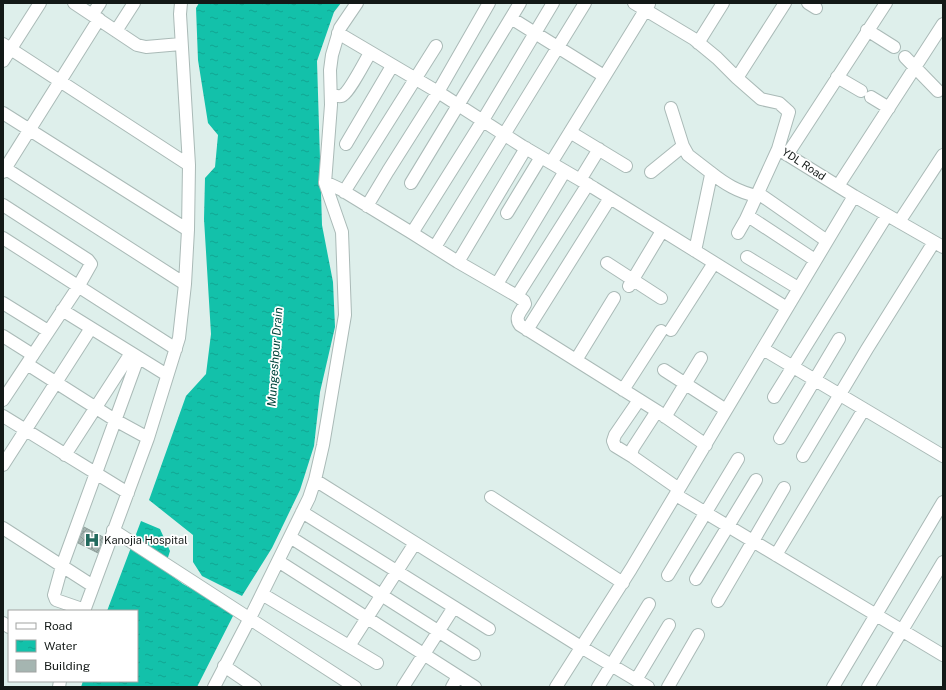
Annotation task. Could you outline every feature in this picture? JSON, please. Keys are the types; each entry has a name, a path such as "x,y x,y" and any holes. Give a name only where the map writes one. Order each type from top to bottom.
{"street":[{"path":"3,61 7,47 40,3"},
{"path":"74,3 138,45 181,44"},
{"path":"100,3 96,17 61,82 4,169 185,284"},
{"path":"116,31 134,3"},
{"path":"135,355 115,420 62,566 54,595 54,598 59,602 84,610 148,438 179,338 185,284 189,165 181,44 181,3"},
{"path":"214,687 246,616 262,594 309,498 315,480 323,445 345,315 342,232 325,182 332,55 340,28 357,3"},
{"path":"367,206 438,92 489,3"},
{"path":"411,183 520,3"},
{"path":"412,233 483,120 553,3"},
{"path":"435,247 503,134 585,3"},
{"name":"YDL Road","path":"634,3 647,6 698,43 717,58 761,99 779,103 789,112 782,152 938,245"},
{"path":"698,43 723,3"},
{"path":"737,78 785,3"},
{"path":"738,233 782,152 837,77 886,3"},
{"path":"507,213 546,160 570,132 647,6"},
{"path":"511,18 536,32 604,76"},
{"path":"838,186 943,24"},
{"path":"868,30 894,47"},
{"path":"338,34 438,92 503,134 584,182 787,308"},
{"path":"344,192 436,46"},
{"path":"7,47 189,165"},
{"path":"331,94 343,95 352,84 370,52"},
{"path":"905,57 938,91"},
{"path":"346,144 392,66"},
{"path":"837,77 888,108"},
{"path":"671,108 683,146 688,155 728,186 746,194 758,195 827,241"},
{"path":"3,113 188,230"},
{"path":"570,132 626,166"},
{"path":"652,172 683,146"},
{"path":"458,262 526,148"},
{"path":"517,296 584,182 599,149"},
{"path":"899,222 943,155"},
{"path":"496,284 564,171"},
{"path":"695,251 705,207 711,175 710,172"},
{"path":"325,182 517,296 524,301 525,304 517,317 517,321 520,325 661,414 706,445"},
{"path":"556,687 623,583 854,196"},
{"path":"527,330 610,198"},
{"path":"3,205 91,264 30,359 5,392"},
{"path":"774,397 887,215"},
{"path":"748,216 815,260"},
{"path":"631,283 662,231"},
{"path":"3,238 176,349"},
{"path":"803,456 867,349 938,245"},
{"path":"747,257 798,288"},
{"path":"607,263 631,283 661,298"},
{"path":"623,390 714,263"},
{"path":"576,360 614,298"},
{"path":"3,303 48,331"},
{"path":"62,310 167,376"},
{"path":"3,465 91,328"},
{"path":"3,336 56,383 115,420 148,438"},
{"path":"780,438 839,339"},
{"path":"763,349 943,456"},
{"path":"65,455 96,408 135,355"},
{"path":"633,457 631,452 633,448 686,384 701,358"},
{"path":"664,370 726,410"},
{"path":"639,400 615,435 613,441 615,446 633,457 705,512 943,655"},
{"path":"776,555 864,409"},
{"path":"3,416 128,493"},
{"path":"668,575 738,459"},
{"path":"315,480 581,647 648,687"},
{"path":"696,578 756,480"},
{"path":"718,601 784,488"},
{"path":"491,497 623,583"},
{"path":"833,687 943,502"},
{"path":"302,512 489,629"},
{"path":"3,528 93,586"},
{"path":"113,530 355,687"},
{"path":"290,537 382,594 474,654"},
{"path":"349,646 415,543"},
{"path":"278,562 475,687"},
{"path":"868,687 943,562"},
{"path":"262,594 377,663"},
{"path":"598,687 649,604"},
{"path":"403,687 454,607"},
{"path":"636,680 669,625"},
{"path":"668,687 698,635"},
{"path":"224,666 255,687"},
{"path":"452,687 458,676"}],"water":[{"name":"Mungeshpur Drain","path":"199,3 341,3 334,12 317,61 322,225 333,282 335,327 320,392 314,446 300,490 272,548 242,596 202,576 193,562 193,535 149,500 186,396 206,374 211,334 204,219 205,178 215,167 218,135 208,123 198,60 196,8"},
{"path":"141,521 160,529 170,551 164,570 183,584 235,612 197,687 81,687 83,682 138,682 138,610 107,610"}],"building":[{"path":"84,527 103,537 98,553 78,543"}],"place":[{"name":"Kanojia Hospital","path":"92,540"}]}
